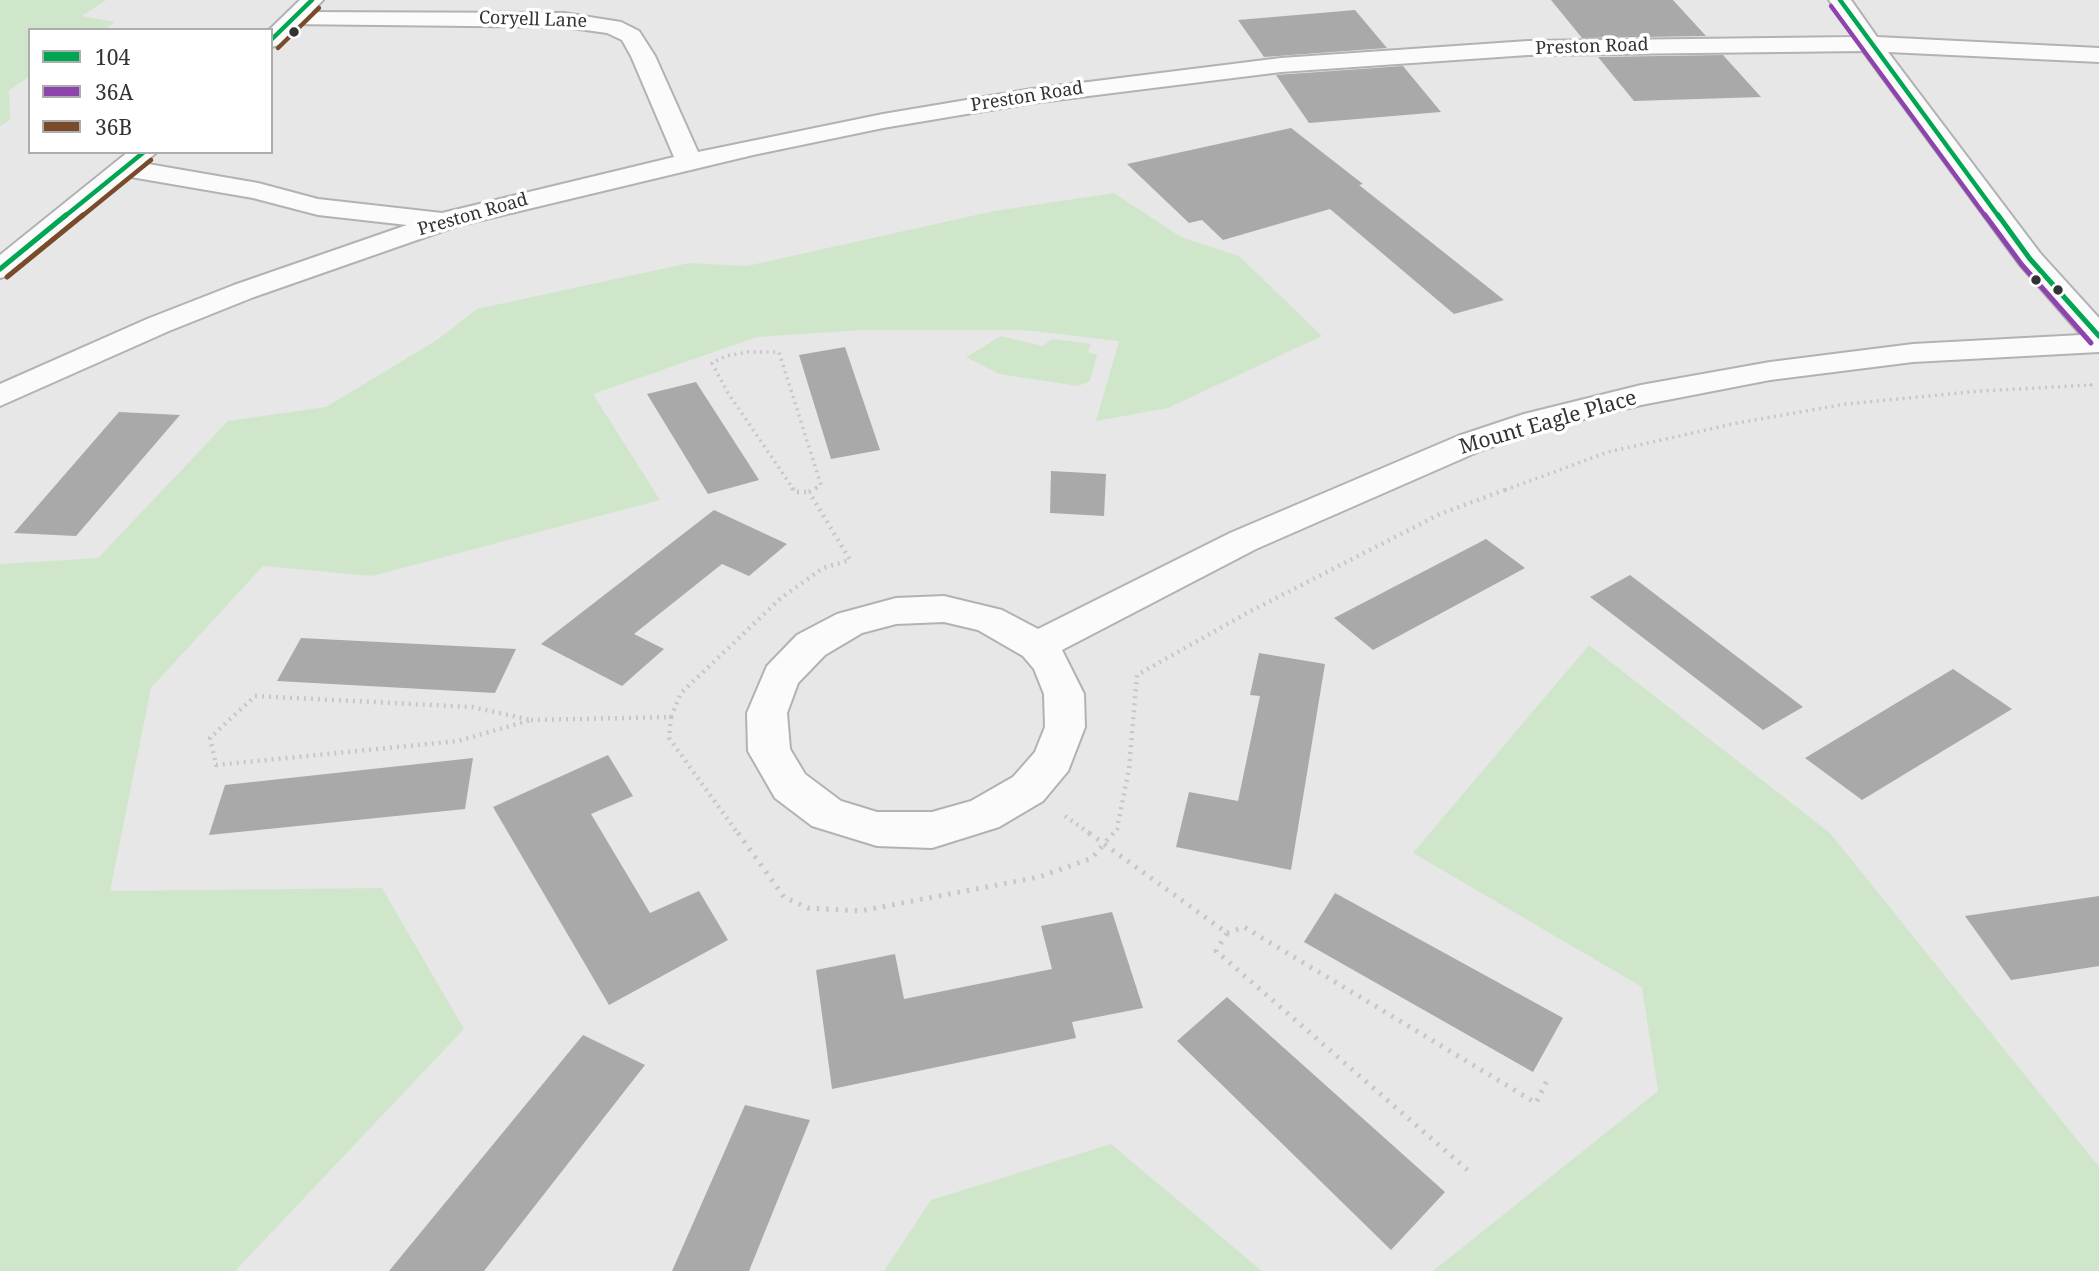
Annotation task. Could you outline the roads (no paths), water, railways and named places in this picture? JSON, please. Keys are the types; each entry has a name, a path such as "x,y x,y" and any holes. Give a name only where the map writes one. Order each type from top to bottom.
{"street":[{"path":"273,38 312,0"},
{"path":"1840,0 2030,259 2099,335"},
{"name":"Coryell Lane","path":"294,19 564,20 613,27 631,36 643,56 689,161"},
{"name":"Preston Road","path":"0,396 158,325 244,291 447,220 689,161 858,125 1032,96 1281,65 1375,57 1577,47 1870,44 2099,55"},
{"path":"0,269 134,160 318,207 447,220"},
{"name":"Mount Eagle Place","path":"1037,646 1243,541 1470,443 1536,421 1641,395 1770,371 1913,353 2099,343"},
{"path":"944,609 989,619 1037,646 1051,664 1064,694 1065,727 1053,760 1027,789 984,815 932,830 877,829 827,814 790,786 769,751 767,713 781,676 811,645 850,623 896,611 944,609"}]}
